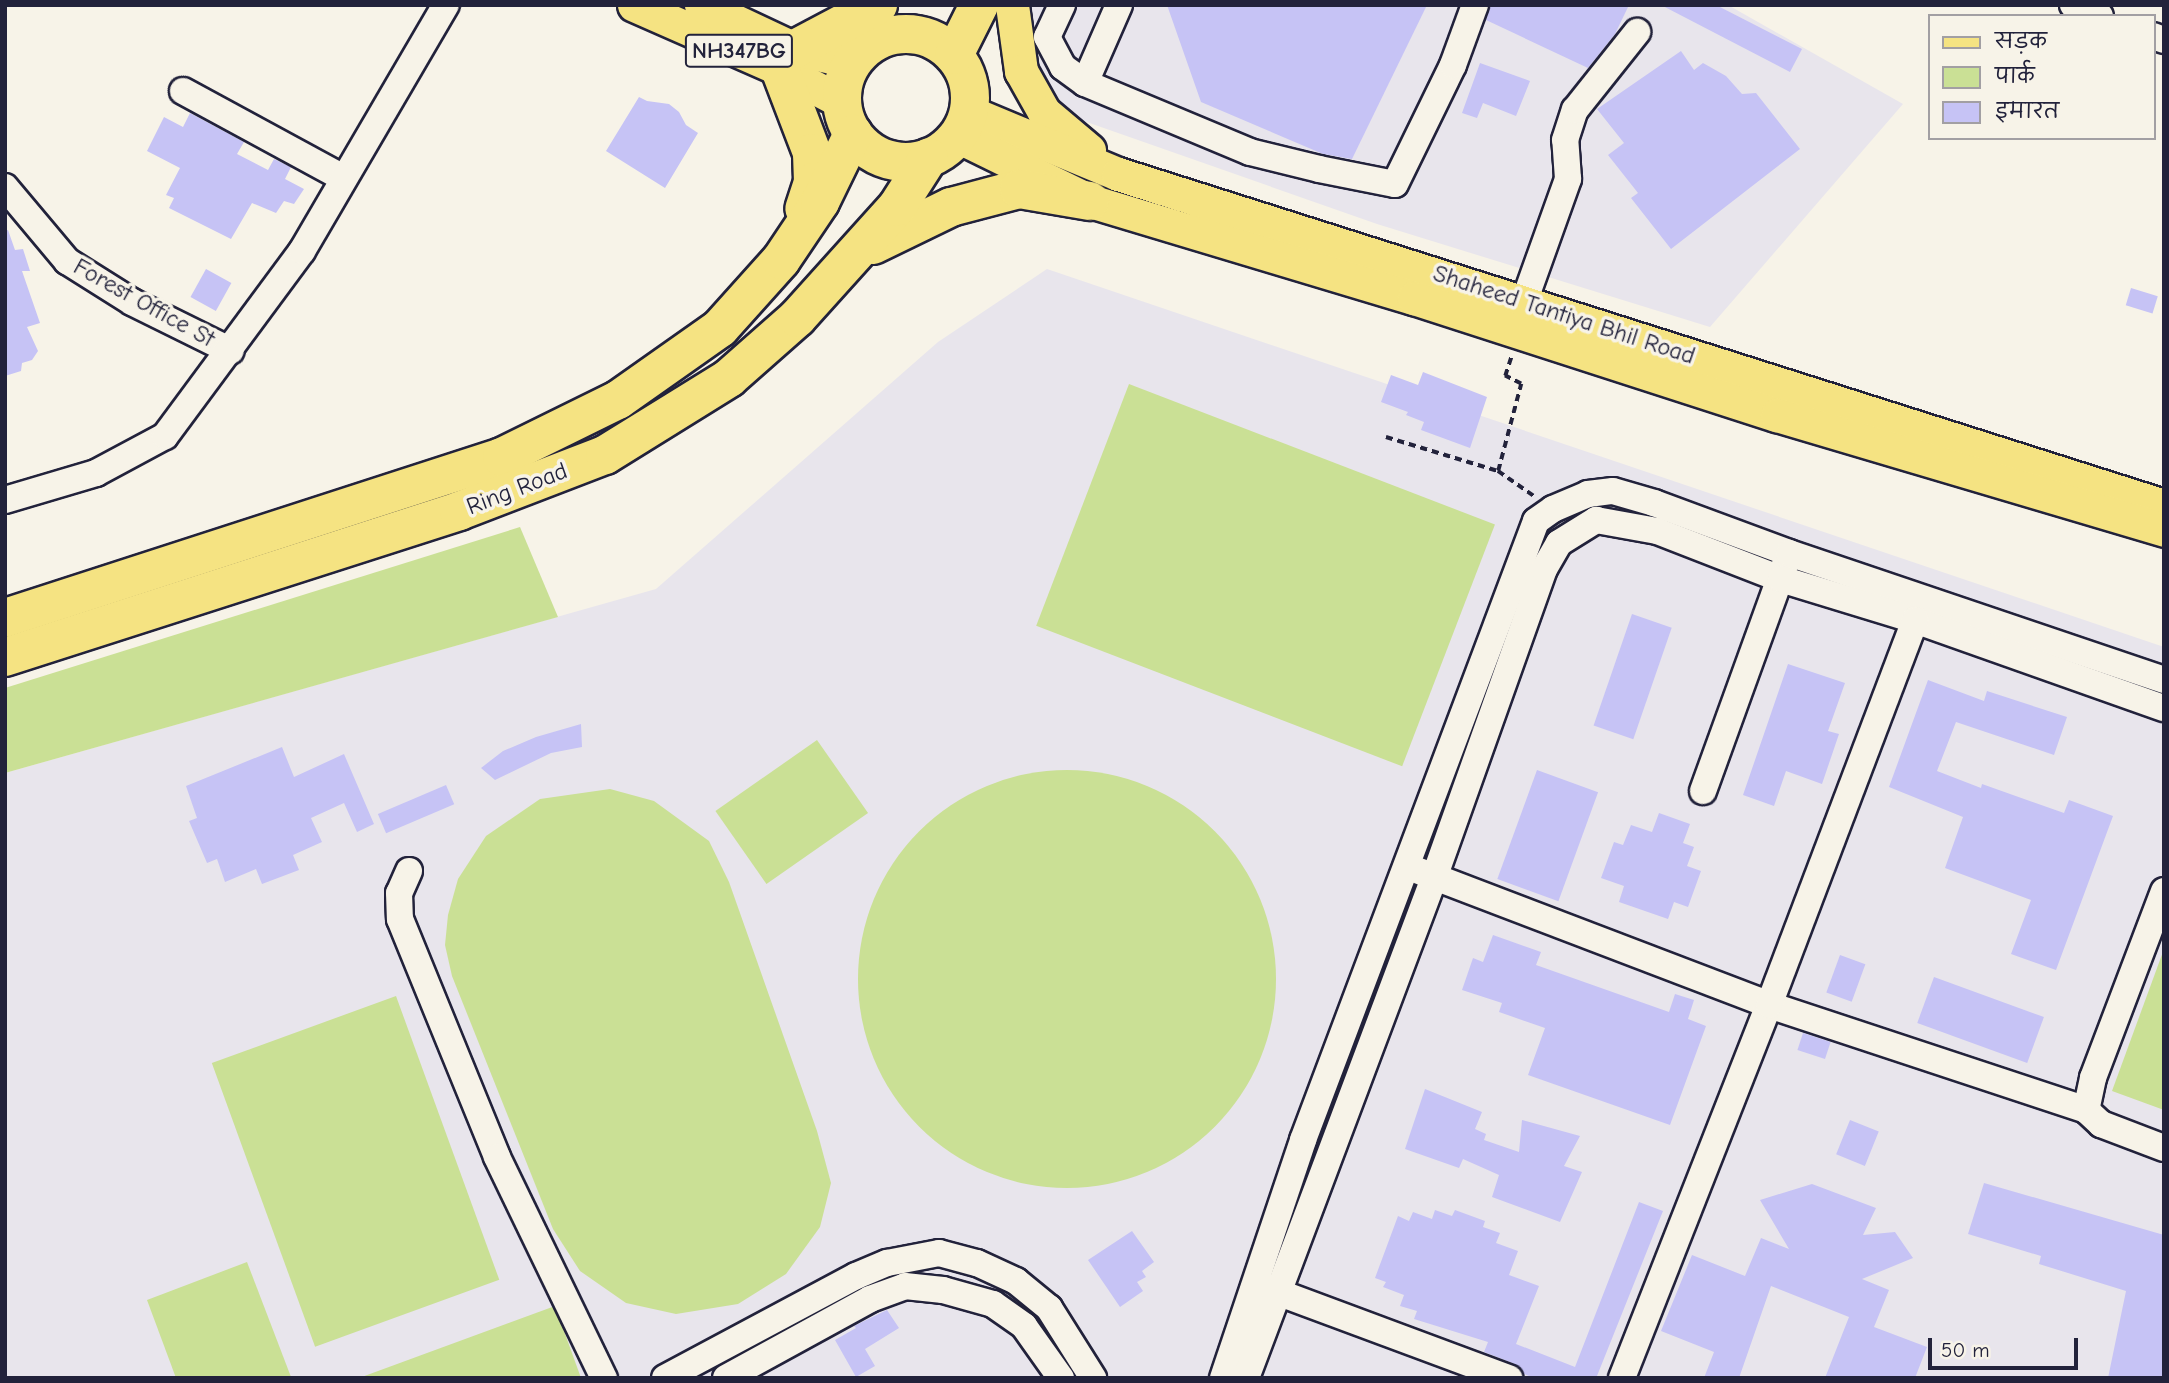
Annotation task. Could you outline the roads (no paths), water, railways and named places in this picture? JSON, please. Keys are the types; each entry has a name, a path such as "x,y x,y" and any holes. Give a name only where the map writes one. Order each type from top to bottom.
{"highway":[{"path":"954,55 979,5"},
{"path":"618,400 739,294 778,250 806,207 813,182 812,153 788,59 894,15"},
{"path":"894,15 954,55 968,82 952,135 915,161 887,159 868,149 847,118 843,84 853,62 894,15"},
{"name":"Ring Road","path":"5,618 502,457 618,400 720,328 781,260 820,202 847,118"},
{"name":"Ring Road","path":"5,657 460,511 605,455 729,378 797,318 897,206 952,135"},
{"path":"856,253 951,207 1019,189 1090,201"}],"main road":[{"name":"NH347BG","path":"634,5 788,59 853,62"},
{"name":"NH347BG","path":"701,5 788,59 847,118"},
{"path":"1012,5 1021,71 1044,112 1118,174"},
{"path":"952,135 1090,201 1521,317 1777,415 2164,530"},
{"name":"Shaheed Tantiya Bhil Road","path":"952,135 1118,174 1521,317 2164,506"}],"street":[{"path":"5,500 96,473 165,436 231,351 302,251 446,5"},
{"path":"1062,5 1047,37 1063,67 1085,83 1250,152 1395,184 1453,65 1475,5"},
{"path":"1085,83 1119,5"},
{"path":"2073,5 2096,14"},
{"path":"1521,317 1568,178 1565,140 1575,110 1637,32"},
{"path":"183,91 343,178"},
{"name":"Forest Office St","path":"5,187 67,261 132,302 231,351"},
{"path":"1247,1378 1266,1288 1303,1140 1536,521 1553,509 1588,494 1613,491 2164,680"},
{"path":"1223,1378 1266,1288 1434,878 1544,569 1559,543 1596,520 1657,531 1781,579 1914,620 2164,708"},
{"path":"1703,791 1789,552"},
{"path":"1622,1378 1769,1005 1914,620"},
{"path":"1408,867 1769,1005 2086,1110 2101,1124 2164,1148"},
{"path":"409,871 399,893 400,919 497,1157 604,1378"},
{"path":"2086,1110 2093,1078 2164,891"},
{"path":"665,1378 856,1276 887,1262 939,1253 977,1263 1016,1281 1049,1308 1083,1374"},
{"path":"726,1378 870,1299 905,1286 943,1290 993,1304 1024,1326 1061,1378"},
{"path":"1266,1288 1509,1378"}]}
